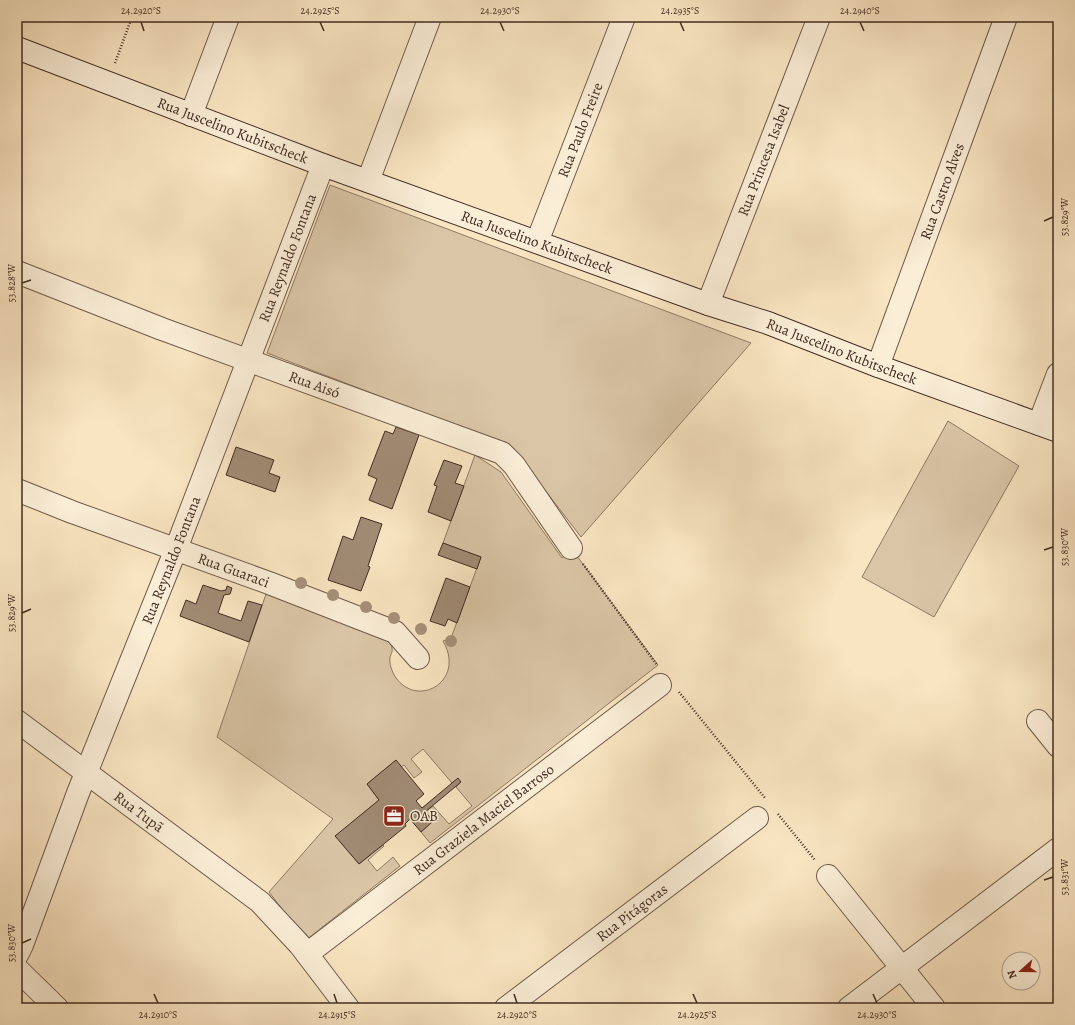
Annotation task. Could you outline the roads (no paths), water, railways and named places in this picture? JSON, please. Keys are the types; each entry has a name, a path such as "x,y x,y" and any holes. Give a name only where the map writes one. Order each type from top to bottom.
{"street":[{"path":"191,115 228,17"},
{"path":"368,181 430,17"},
{"name":"Rua Paulo Freire","path":"537,242 624,17"},
{"name":"Rua Princesa Isabel","path":"708,304 819,17"},
{"name":"Rua Castro Alves","path":"878,366 1006,17"},
{"name":"Rua Juscelino Kubitscheck","path":"17,48 323,165 708,304 768,323 878,366 1048,427"},
{"name":"Rua Reynaldo Fontana","path":"17,955 87,772 176,549 323,165"},
{"name":"Rua Aisó","path":"17,272 162,329 502,453 514,465 571,548"},
{"path":"1048,427 1058,374"},
{"name":"Rua Guaraci","path":"17,490 72,512 176,549 395,632 418,658"},
{"name":"Rua Graziela Maciel Barroso","path":"307,954 664,682"},
{"name":"Rua Tupã","path":"17,721 260,902 307,954 348,1008"},
{"path":"1038,721 1058,746"},
{"name":"Rua Pitágoras","path":"506,1008 764,812"},
{"path":"849,1008 1058,849"},
{"path":"828,876 934,1008"},
{"path":"17,970 57,1008"}],"place":[{"name":"OAB","path":"394,816"}]}
